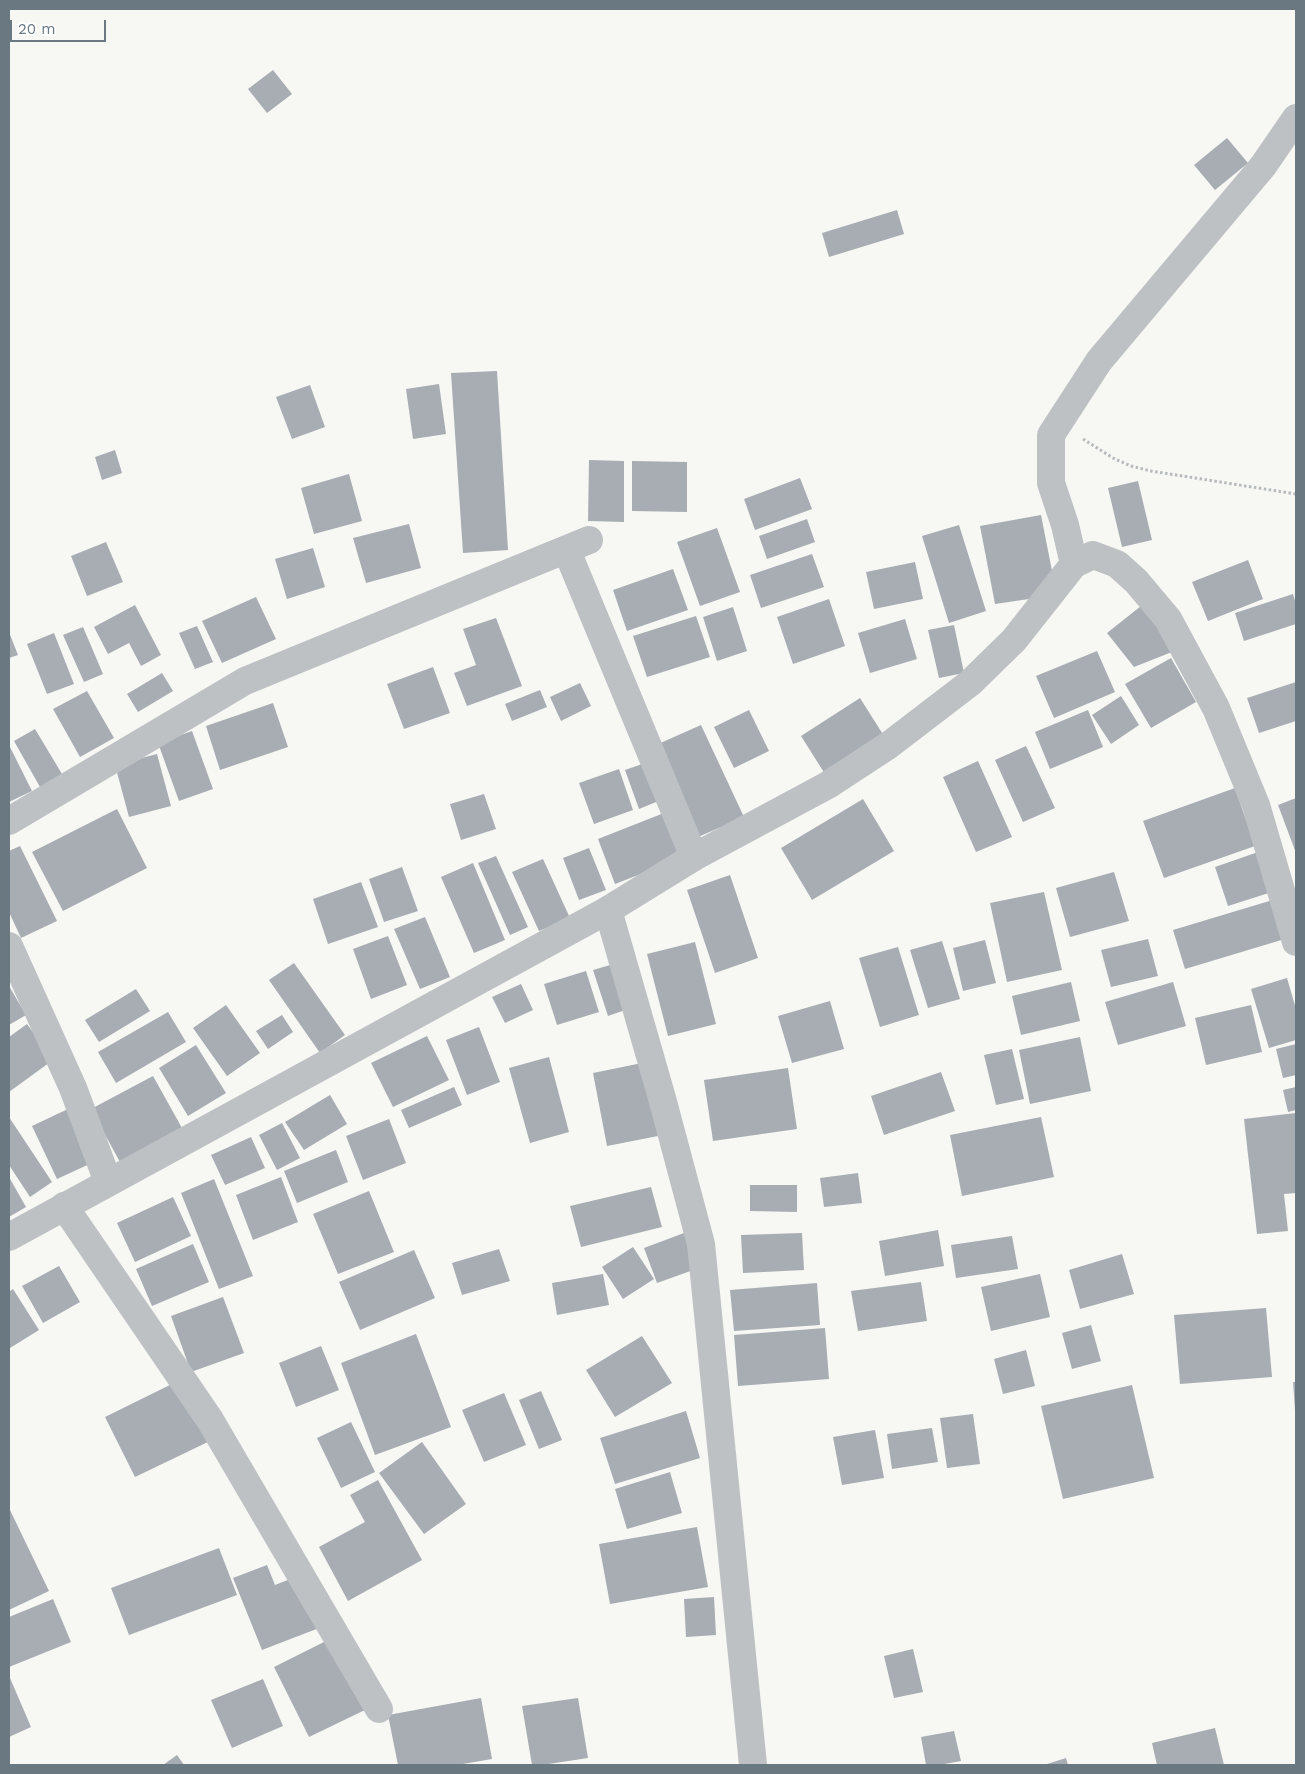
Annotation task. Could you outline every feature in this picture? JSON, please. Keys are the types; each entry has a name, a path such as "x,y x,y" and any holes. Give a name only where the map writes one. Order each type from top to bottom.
{"street":[{"path":"1074,564 1065,525 1051,483 1055,430 1099,361 1263,166 1296,118"},
{"path":"9,821 246,681 578,546 694,857"},
{"path":"9,1237 608,910 694,857 828,785 889,745 970,683 1014,640 1074,564 1093,555 1117,564 1136,581 1168,619 1216,708 1256,805 1296,942"},
{"path":"608,910 662,1098 700,1244 753,1765"},
{"path":"9,946 74,1088 108,1182"},
{"path":"64,1206 210,1420 379,1709"}],"path":[{"path":"1055,430 1130,466 1296,494"}],"building":[{"path":"273,70 292,94 267,113 248,89"},
{"path":"1227,138 1248,163 1215,190 1194,165"},
{"path":"897,210 904,234 829,257 822,233"},
{"path":"497,371 508,550 463,553 451,373"},
{"path":"439,384 446,434 413,439 406,389"},
{"path":"310,385 325,427 292,439 276,397"},
{"path":"115,450 122,473 102,480 95,457"},
{"path":"589,460 624,461 624,522 588,521"},
{"path":"632,461 687,462 687,512 632,511"},
{"path":"349,474 362,521 314,534 301,488"},
{"path":"800,478 812,509 755,530 744,499"},
{"path":"1138,481 1152,540 1122,547 1108,488"},
{"path":"1041,515 1052,571 1029,599 995,604 980,526"},
{"path":"807,519 815,542 767,559 759,536"},
{"path":"409,524 421,568 366,583 353,538"},
{"path":"959,525 986,611 949,623 922,536"},
{"path":"717,528 740,592 700,606 677,542"},
{"path":"106,542 123,582 87,596 71,556"},
{"path":"313,548 325,587 287,599 275,559"},
{"path":"812,554 824,587 761,608 750,575"},
{"path":"1248,560 1263,599 1208,621 1192,582"},
{"path":"915,562 923,599 874,609 866,572"},
{"path":"673,569 688,610 627,631 613,590"},
{"path":"1293,594 1296,604 1296,624 1244,641 1235,613"},
{"path":"256,597 276,639 222,663 202,621"},
{"path":"829,599 845,646 793,664 777,617"},
{"path":"135,605 161,655 141,666 129,643 108,654 94,627"},
{"path":"1141,606 1177,650 1134,667 1107,633"},
{"path":"733,607 747,651 717,661 703,617"},
{"path":"696,616 710,657 647,677 633,636"},
{"path":"496,618 522,686 467,706 454,673 476,665 463,629"},
{"path":"905,619 917,659 870,673 858,633"},
{"path":"954,625 964,673 939,678 928,630"},
{"path":"197,626 213,662 195,669 179,633"},
{"path":"83,627 103,674 84,682 63,635"},
{"path":"9,632 18,655 9,658"},
{"path":"54,633 74,684 47,694 27,644"},
{"path":"1097,651 1115,692 1054,718 1036,676"},
{"path":"1171,658 1196,702 1151,728 1125,684"},
{"path":"433,667 450,713 404,729 387,684"},
{"path":"162,673 173,691 138,712 127,694"},
{"path":"1296,682 1296,721 1259,733 1247,698"},
{"path":"580,683 591,706 561,721 550,697"},
{"path":"540,690 547,707 512,721 505,704"},
{"path":"87,691 114,738 80,757 53,709"},
{"path":"1121,696 1139,725 1111,744 1092,715"},
{"path":"860,698 884,736 825,774 801,736"},
{"path":"273,703 288,747 220,770 206,726"},
{"path":"749,710 769,751 734,768 714,727"},
{"path":"1088,710 1103,747 1050,769 1035,732"},
{"path":"701,725 744,817 698,837 656,745"},
{"path":"35,729 62,774 40,787 14,741"},
{"path":"192,731 213,789 179,801 158,743"},
{"path":"9,745 32,791 9,802"},
{"path":"1026,746 1055,808 1023,822 995,760"},
{"path":"157,754 171,806 129,817 115,765"},
{"path":"978,761 1012,837 976,852 943,777"},
{"path":"648,762 661,800 639,809 625,770"},
{"path":"619,769 633,810 594,824 579,783"},
{"path":"1235,788 1255,846 1164,878 1143,821"},
{"path":"484,794 496,829 461,840 450,804"},
{"path":"1296,798 1296,853 1278,805"},
{"path":"863,799 894,851 812,900 781,848"},
{"path":"117,809 147,868 63,911 32,852"},
{"path":"669,811 687,856 615,884 598,839"},
{"path":"20,846 57,921 21,938 9,912 9,851"},
{"path":"589,848 606,890 579,900 563,858"},
{"path":"1261,851 1275,891 1228,906 1215,867"},
{"path":"496,856 528,927 510,935 478,863"},
{"path":"543,859 570,918 539,931 512,872"},
{"path":"473,863 505,940 474,953 441,877"},
{"path":"402,867 418,911 384,922 369,879"},
{"path":"1114,872 1129,921 1070,937 1056,888"},
{"path":"730,875 758,958 715,973 687,890"},
{"path":"361,882 378,927 328,944 313,899"},
{"path":"1044,892 1062,970 1007,982 990,903"},
{"path":"1276,899 1288,938 1185,969 1173,930"},
{"path":"425,917 450,977 420,989 394,929"},
{"path":"388,936 407,985 371,999 353,949"},
{"path":"1148,939 1158,976 1111,987 1101,950"},
{"path":"985,940 996,983 963,991 953,948"},
{"path":"942,941 960,999 928,1008 910,950"},
{"path":"695,942 716,1024 668,1036 647,954"},
{"path":"898,947 919,1015 880,1027 859,958"},
{"path":"294,963 345,1035 320,1053 269,980"},
{"path":"617,963 631,1008 608,1016 593,970"},
{"path":"586,971 599,1012 557,1025 544,984"},
{"path":"1287,978 1296,1009 1296,1040 1269,1048 1251,989"},
{"path":"1071,982 1080,1021 1021,1035 1012,996"},
{"path":"1173,982 1186,1026 1118,1045 1105,1002"},
{"path":"521,984 533,1010 505,1023 492,997"},
{"path":"9,986 26,1015 9,1025"},
{"path":"136,989 150,1011 99,1042 85,1020"},
{"path":"830,1001 844,1049 792,1063 778,1016"},
{"path":"226,1005 260,1053 227,1076 193,1028"},
{"path":"1251,1005 1262,1052 1206,1065 1195,1018"},
{"path":"168,1012 186,1042 116,1083 98,1052"},
{"path":"282,1015 293,1032 268,1049 256,1031"},
{"path":"27,1024 53,1060 9,1092 9,1037"},
{"path":"479,1027 500,1082 467,1095 446,1040"},
{"path":"427,1036 449,1080 393,1107 371,1063"},
{"path":"1080,1037 1091,1091 1030,1104 1019,1050"},
{"path":"1296,1044 1296,1075 1283,1078 1276,1049"},
{"path":"196,1045 226,1093 188,1116 159,1068"},
{"path":"1012,1049 1024,1099 996,1105 984,1055"},
{"path":"549,1057 569,1132 530,1143 509,1068"},
{"path":"642,1063 658,1136 607,1146 593,1073"},
{"path":"788,1068 797,1129 713,1141 704,1080"},
{"path":"941,1072 955,1111 884,1135 871,1096"},
{"path":"153,1076 182,1128 120,1162 91,1109"},
{"path":"454,1087 462,1105 409,1128 401,1110"},
{"path":"1296,1087 1296,1110 1288,1112 1283,1090"},
{"path":"330,1095 347,1124 304,1150 285,1122"},
{"path":"70,1108 96,1161 57,1179 32,1126"},
{"path":"1296,1113 1296,1193 1284,1194 1288,1231 1257,1234 1244,1119"},
{"path":"9,1117 52,1182 30,1197 9,1165"},
{"path":"1041,1117 1054,1177 962,1196 950,1135"},
{"path":"389,1119 406,1163 363,1180 346,1136"},
{"path":"282,1123 300,1158 277,1170 259,1135"},
{"path":"251,1137 265,1168 225,1185 211,1155"},
{"path":"336,1150 348,1182 297,1203 284,1171"},
{"path":"858,1173 862,1203 824,1207 820,1178"},
{"path":"9,1177 26,1207 9,1217"},
{"path":"281,1177 298,1222 253,1240 236,1195"},
{"path":"214,1179 253,1276 219,1289 181,1193"},
{"path":"750,1185 797,1185 797,1212 750,1211"},
{"path":"651,1187 662,1227 581,1247 570,1206"},
{"path":"369,1191 394,1252 338,1274 313,1214"},
{"path":"173,1197 191,1236 135,1262 117,1223"},
{"path":"938,1230 944,1266 885,1276 879,1241"},
{"path":"684,1233 696,1269 657,1283 644,1248"},
{"path":"802,1233 804,1270 743,1273 741,1235"},
{"path":"1012,1236 1018,1269 956,1278 951,1245"},
{"path":"193,1244 209,1282 152,1306 136,1269"},
{"path":"633,1247 654,1279 623,1299 602,1267"},
{"path":"499,1249 510,1281 462,1295 452,1263"},
{"path":"414,1250 435,1298 360,1330 339,1282"},
{"path":"1122,1254 1134,1294 1080,1309 1069,1270"},
{"path":"59,1266 80,1302 43,1323 22,1286"},
{"path":"603,1274 609,1305 557,1315 552,1283"},
{"path":"1040,1274 1050,1317 991,1331 981,1287"},
{"path":"921,1282 927,1321 858,1331 851,1291"},
{"path":"817,1283 820,1325 734,1331 730,1290"},
{"path":"13,1289 39,1330 10,1348 9,1292"},
{"path":"223,1297 244,1353 191,1372 171,1316"},
{"path":"1266,1308 1272,1377 1180,1384 1174,1315"},
{"path":"1091,1325 1101,1361 1072,1369 1062,1333"},
{"path":"825,1328 829,1379 738,1386 734,1335"},
{"path":"416,1334 451,1427 375,1455 341,1363"},
{"path":"642,1336 672,1383 615,1417 586,1370"},
{"path":"321,1346 339,1390 296,1407 279,1363"},
{"path":"1026,1350 1035,1386 1003,1394 994,1359"},
{"path":"180,1380 210,1441 135,1477 105,1417"},
{"path":"1293,1382 1296,1382 1296,1410 1295,1410"},
{"path":"1132,1385 1154,1478 1063,1499 1041,1406"},
{"path":"541,1391 562,1440 539,1449 519,1400"},
{"path":"504,1393 526,1445 484,1462 462,1410"},
{"path":"686,1411 700,1458 615,1484 600,1438"},
{"path":"973,1414 980,1464 947,1468 940,1418"},
{"path":"351,1422 375,1472 341,1488 317,1438"},
{"path":"932,1428 938,1462 892,1469 887,1434"},
{"path":"875,1430 884,1478 842,1485 833,1437"},
{"path":"422,1442 466,1504 424,1534 379,1473"},
{"path":"670,1472 682,1513 627,1529 615,1489"},
{"path":"378,1480 422,1560 348,1601 319,1547 365,1522 350,1495"},
{"path":"9,1510 49,1591 9,1610"},
{"path":"697,1527 708,1587 610,1604 599,1544"},
{"path":"219,1548 237,1595 129,1635 111,1588"},
{"path":"267,1565 275,1585 298,1576 319,1628 262,1650 233,1578"},
{"path":"714,1597 716,1635 686,1637 684,1599"},
{"path":"53,1599 71,1642 9,1667 9,1617"},
{"path":"334,1637 369,1708 309,1737 274,1667"},
{"path":"913,1649 923,1692 894,1698 884,1656"},
{"path":"9,1678 31,1727 9,1737"},
{"path":"263,1679 283,1726 232,1748 211,1700"},
{"path":"481,1698 492,1759 457,1765 398,1765 388,1715"},
{"path":"578,1698 588,1758 532,1765 522,1706"},
{"path":"1215,1728 1224,1765 1157,1765 1152,1743"},
{"path":"954,1731 961,1761 926,1765 921,1737"},
{"path":"177,1755 184,1765 163,1765"},
{"path":"1066,1758 1068,1765 1044,1765"}]}
